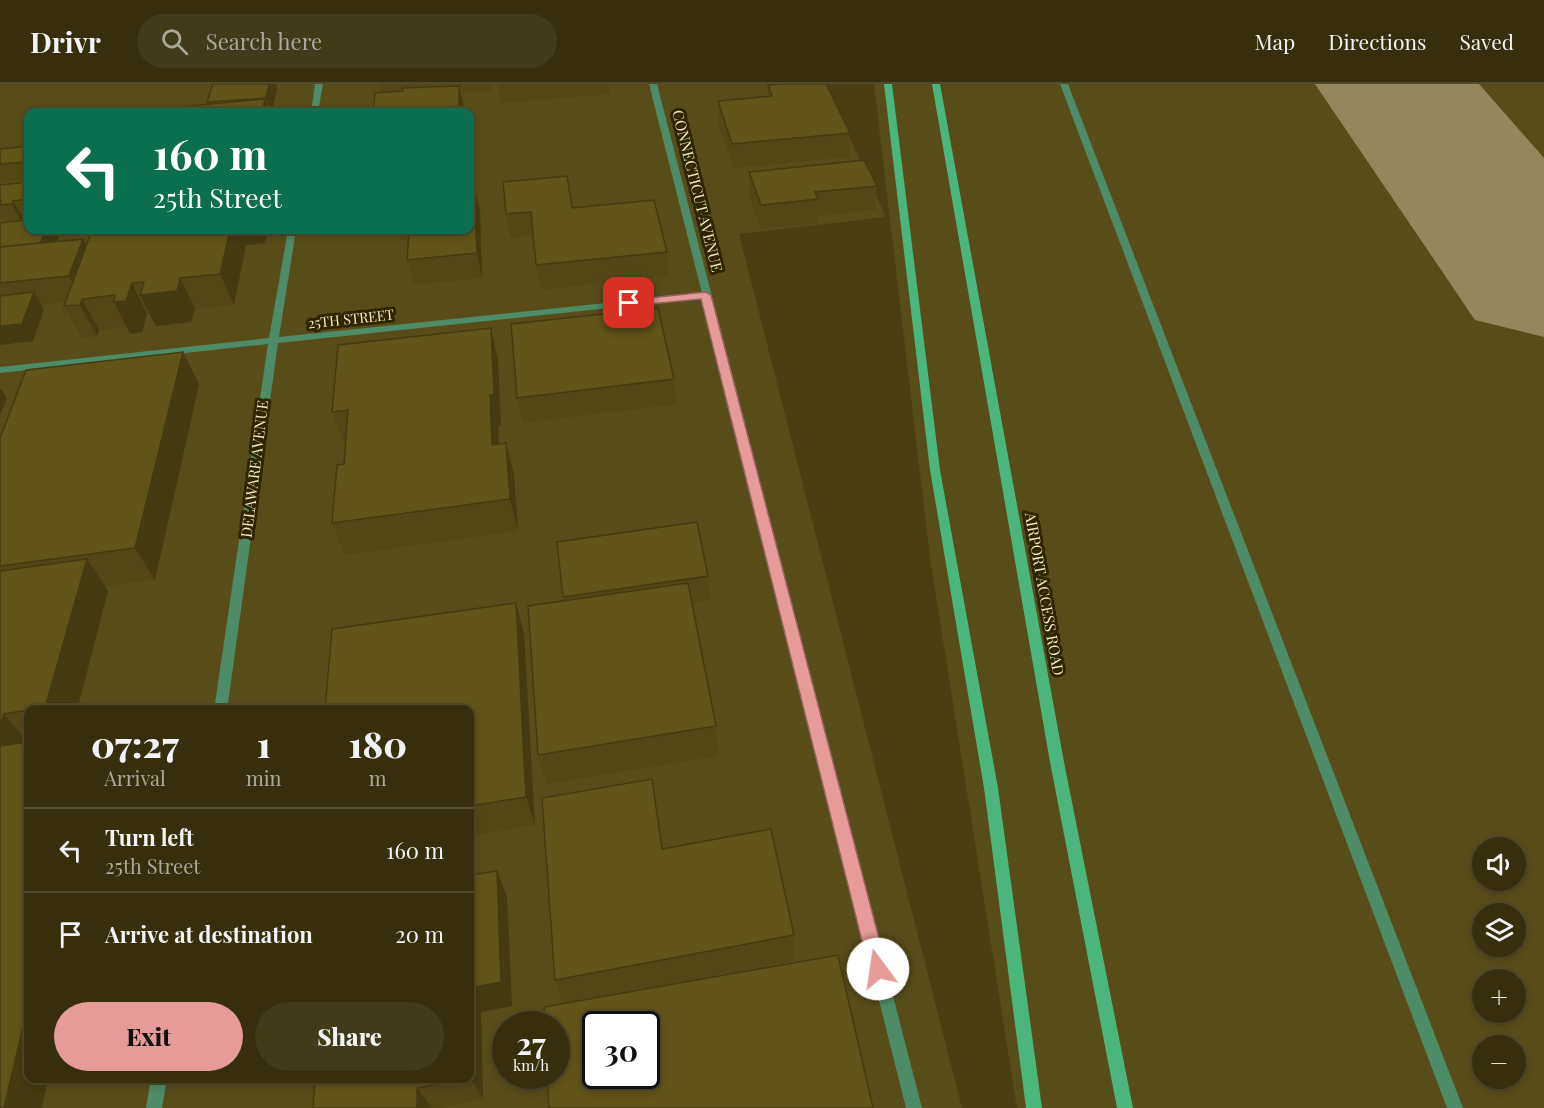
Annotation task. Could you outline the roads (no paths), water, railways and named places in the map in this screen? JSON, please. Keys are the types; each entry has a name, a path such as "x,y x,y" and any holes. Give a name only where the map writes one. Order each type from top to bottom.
{"main road":[{"path":"888,84 935,470 991,788 1034,1108"},
{"name":"AIRPORT ACCESS ROAD","path":"936,84 1057,762 1125,1108"}],"street":[{"path":"315,108 319,84"},
{"name":"CONNECTICUT AVENUE","path":"653,84 914,1108"},
{"path":"1064,84 1455,1108"},
{"name":"DELAWARE AVENUE","path":"221,705 241,581 272,341 291,234"},
{"name":"25TH STREET","path":"0,370 706,295"},
{"path":"154,1108 158,1083"}]}
